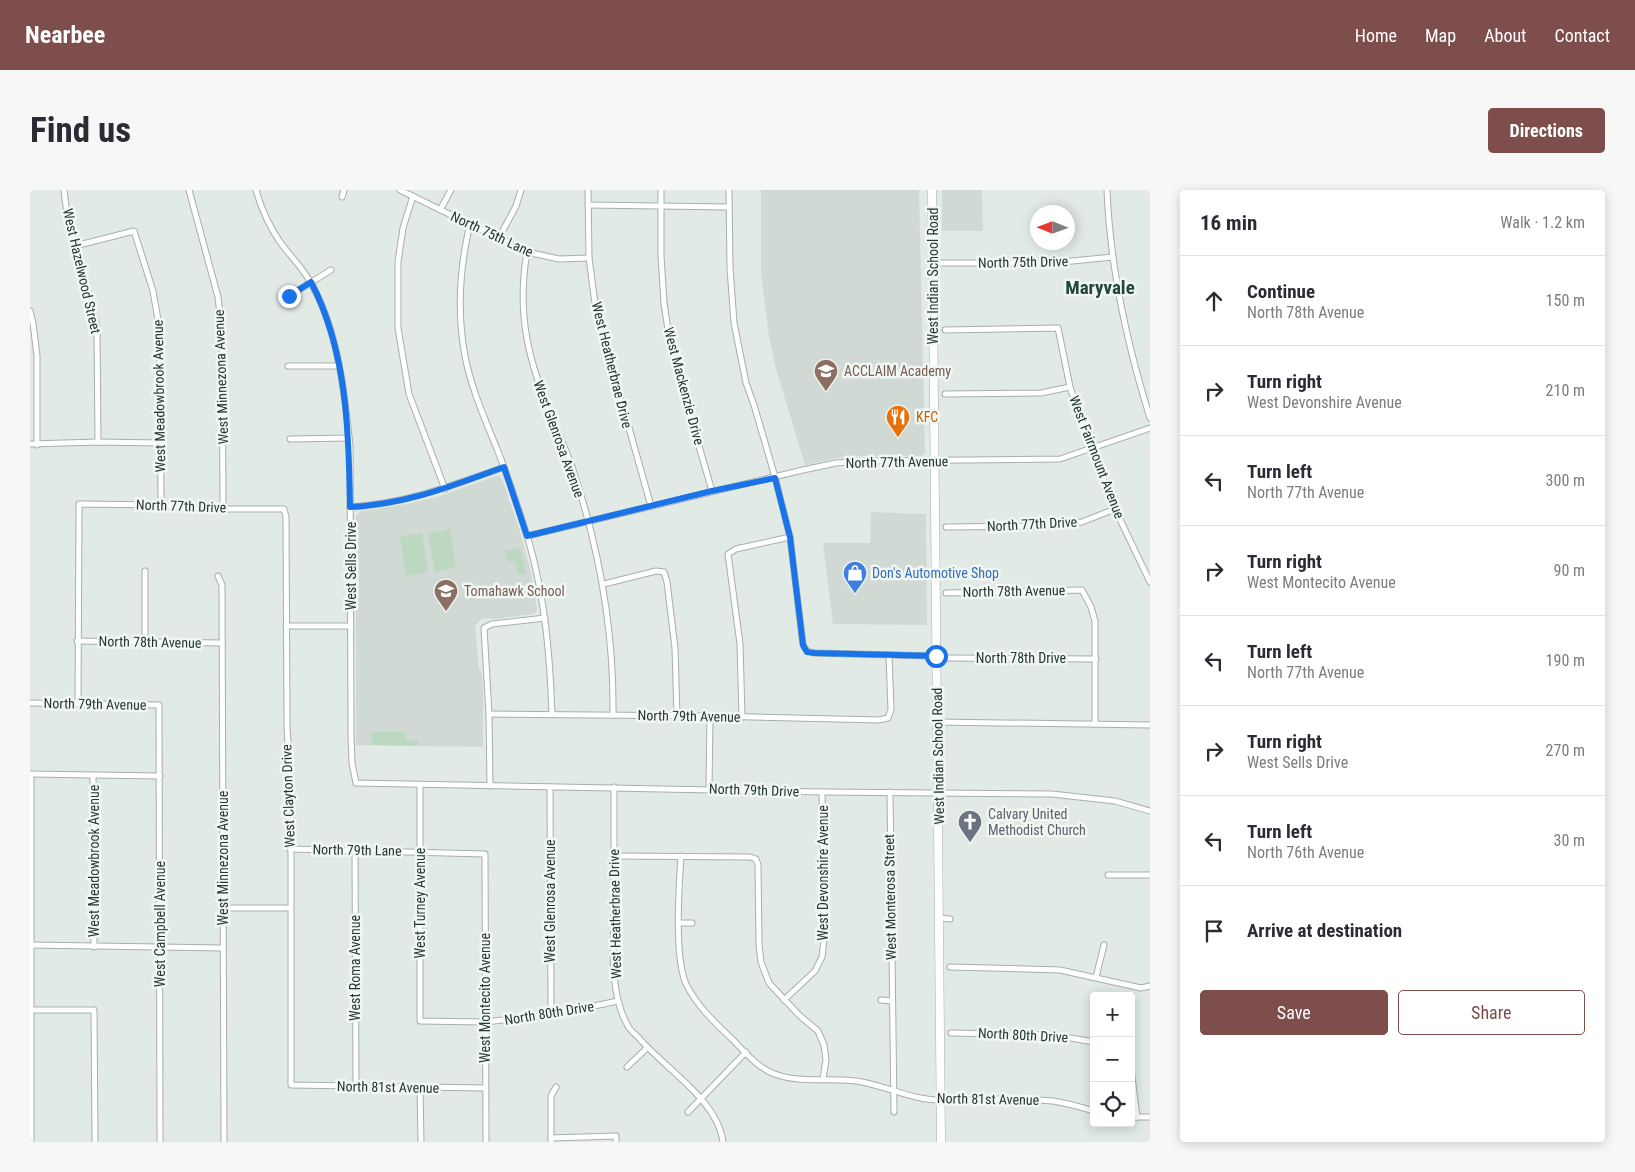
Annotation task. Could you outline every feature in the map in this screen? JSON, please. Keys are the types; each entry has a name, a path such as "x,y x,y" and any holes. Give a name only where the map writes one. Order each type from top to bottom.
{"main road":[{"name":"West Indian School Road","path":"932,190 941,1142"}],"street":[{"name":"West Hazelwood Street","path":"64,190 68,223 97,327 98,442"},
{"name":"West Minnezona Avenue","path":"189,190 218,297 222,334 223,508"},
{"name":"West Sells Drive","path":"256,190 267,220 279,241 311,282 323,306 339,366 349,438 351,746 356,783"},
{"path":"342,197 344,190"},
{"name":"North 75th Lane","path":"400,190 527,252 560,259 589,258"},
{"path":"440,210 452,190"},
{"path":"499,238 516,206 521,190"},
{"name":"West Heatherbrae Drive","path":"588,190 589,258 596,311 651,506"},
{"name":"West Mackenzie Drive","path":"661,190 661,256 664,303 671,350 712,491"},
{"path":"729,190 730,276 734,322 746,383 775,478 790,537 803,645 807,652 814,653 936,656"},
{"path":"1107,190 1113,257 1128,341 1150,418"},
{"path":"413,196 403,228 398,262 398,328 409,394 445,489"},
{"path":"588,205 730,207"},
{"path":"470,224 462,263 460,293 465,356 477,397 504,467 527,536 539,580 550,669 552,714"},
{"name":"West Meadowbrook Avenue","path":"75,246 134,231 153,291 158,320 160,347 161,505"},
{"name":"West Glenrosa Avenue","path":"527,252 522,290 523,318 531,363 574,472 604,584 612,654 613,715"},
{"name":"North 75th Drive","path":"932,263 1052,263 1113,257"},
{"path":"289,296 331,270"},
{"path":"30,311 36,338 33,378 37,445"},
{"name":"West Fairmount Avenue","path":"945,330 1058,328 1070,387 1091,449 1150,582"},
{"path":"288,366 339,366"},
{"path":"945,394 1041,393 1070,387"},
{"name":"North 77th Avenue","path":"527,536 836,463 1060,459 1150,428"},
{"path":"290,440 349,438"},
{"path":"30,444 160,443"},
{"path":"350,507 369,506 412,498 445,489 504,467"},
{"name":"North 77th Drive","path":"77,641 79,504 161,505 205,509 284,509"},
{"name":"West Clayton Drive","path":"284,509 286,517 287,728 291,786 291,1084"},
{"name":"North 77th Drive","path":"946,527 1046,526 1082,522 1116,509"},
{"path":"742,717 740,644 728,554 736,549 790,537"},
{"path":"145,571 145,642"},
{"path":"604,584 656,571 664,572 667,582 675,648 676,716"},
{"name":"West Minnezona Avenue","path":"218,576 222,585 224,1142"},
{"name":"North 78th Avenue","path":"946,593 1082,590 1091,606 1095,621 1096,658"},
{"path":"490,786 489,714 484,628 492,624 545,618"},
{"path":"286,626 351,626"},
{"path":"77,641 78,704"},
{"name":"North 78th Avenue","path":"77,641 222,643"},
{"name":"North 79th Avenue","path":"489,714 879,720 888,718 890,710 889,655"},
{"name":"North 78th Drive","path":"947,658 1096,658"},
{"path":"1095,724 1096,658"},
{"name":"North 79th Avenue","path":"30,703 159,706"},
{"name":"West Campbell Avenue","path":"159,706 160,1142"},
{"path":"709,788 710,716"},
{"path":"937,722 1150,725"},
{"path":"31,1142 30,774 160,776"},
{"name":"West Meadowbrook Avenue","path":"94,775 94,947"},
{"name":"North 79th Drive","path":"356,783 709,788 822,792 1052,794 1115,801 1150,811"},
{"name":"West Turney Avenue","path":"420,785 420,1021"},
{"name":"West Glenrosa Avenue","path":"550,786 550,1015"},
{"name":"West Heatherbrae Drive","path":"614,788 614,969 618,1001 628,1026 647,1048 701,1099 712,1113 718,1124 723,1142"},
{"name":"West Devonshire Avenue","path":"784,1000 815,971 822,958 824,939 822,792"},
{"name":"West Monterosa Street","path":"890,792 891,1001 894,1112"},
{"name":"North 79th Lane","path":"290,849 485,854"},
{"name":"West Roma Avenue","path":"355,850 356,1086"},
{"name":"West Montecito Avenue","path":"485,854 486,1142"},
{"path":"614,856 750,857 756,859 758,865 761,962 769,983 800,1016 818,1031 824,1045 826,1060 823,1080"},
{"name":"North 81st Avenue","path":"680,856 679,923 682,966 686,983 712,1020 754,1060 772,1073 790,1078 863,1082 893,1092 941,1100 952,1098 1043,1100 1065,1103 1090,1110"},
{"path":"1108,875 1150,875"},
{"path":"223,908 290,908"},
{"path":"938,918 950,918"},
{"path":"679,923 692,923"},
{"path":"30,945 223,948"},
{"path":"1096,977 1104,945"},
{"path":"950,967 1042,968 1073,972 1141,988 1150,986"},
{"path":"881,1000 891,1001"},
{"name":"North 80th Drive","path":"420,1021 485,1022 550,1015 618,1001"},
{"path":"30,1010 94,1010 95,1142"},
{"name":"North 80th Drive","path":"951,1032 1053,1035 1090,1041"},
{"path":"627,1067 647,1048"},
{"path":"688,1112 746,1052"},
{"name":"North 81st Avenue","path":"291,1084 486,1088"},
{"path":"420,1087 420,1142"},
{"path":"556,1087 551,1096 551,1140 616,1139"},
{"path":"1135,1117 1150,1117"}],"shaded area":[{"path":"761,190 919,190 925,452 923,455 837,458 805,465 776,369 769,336 761,274"},
{"path":"942,190 982,190 983,231 942,231"},
{"name":"Tomahawk School","path":"496,476 502,479 519,528 530,568 537,610 532,614 481,619 475,626 479,669 482,673 483,688 483,747 356,745 356,606 359,598 359,567 356,556 356,516 361,511 407,504 440,496"},
{"path":"871,512 926,514 927,625 833,624 823,543 870,543"}],"green space":[{"path":"450,529 456,567 435,572 428,533"},
{"path":"422,533 428,572 406,576 400,536"},
{"path":"519,548 526,573 518,575 515,561 508,562 505,551"},
{"path":"371,732 405,732 405,740 418,741 418,746 372,745"}],"place":[{"name":"ACCLAIM Academy","path":"826,392"},
{"name":"KFC","path":"898,438"},
{"name":"Don's Automotive Shop","path":"855,594"},
{"name":"Tomahawk School","path":"446,612"},
{"name":"Calvary United Methodist Church","path":"970,843"}],"district":[{"name":"Maryvale","path":"1100,287"}],"route":[{"path":"289,296 311,282 323,306 339,366 348,425 350,507 369,506 412,498 445,489 504,467 527,536 712,491 775,478 790,537 803,645 807,652 936,656"}]}
